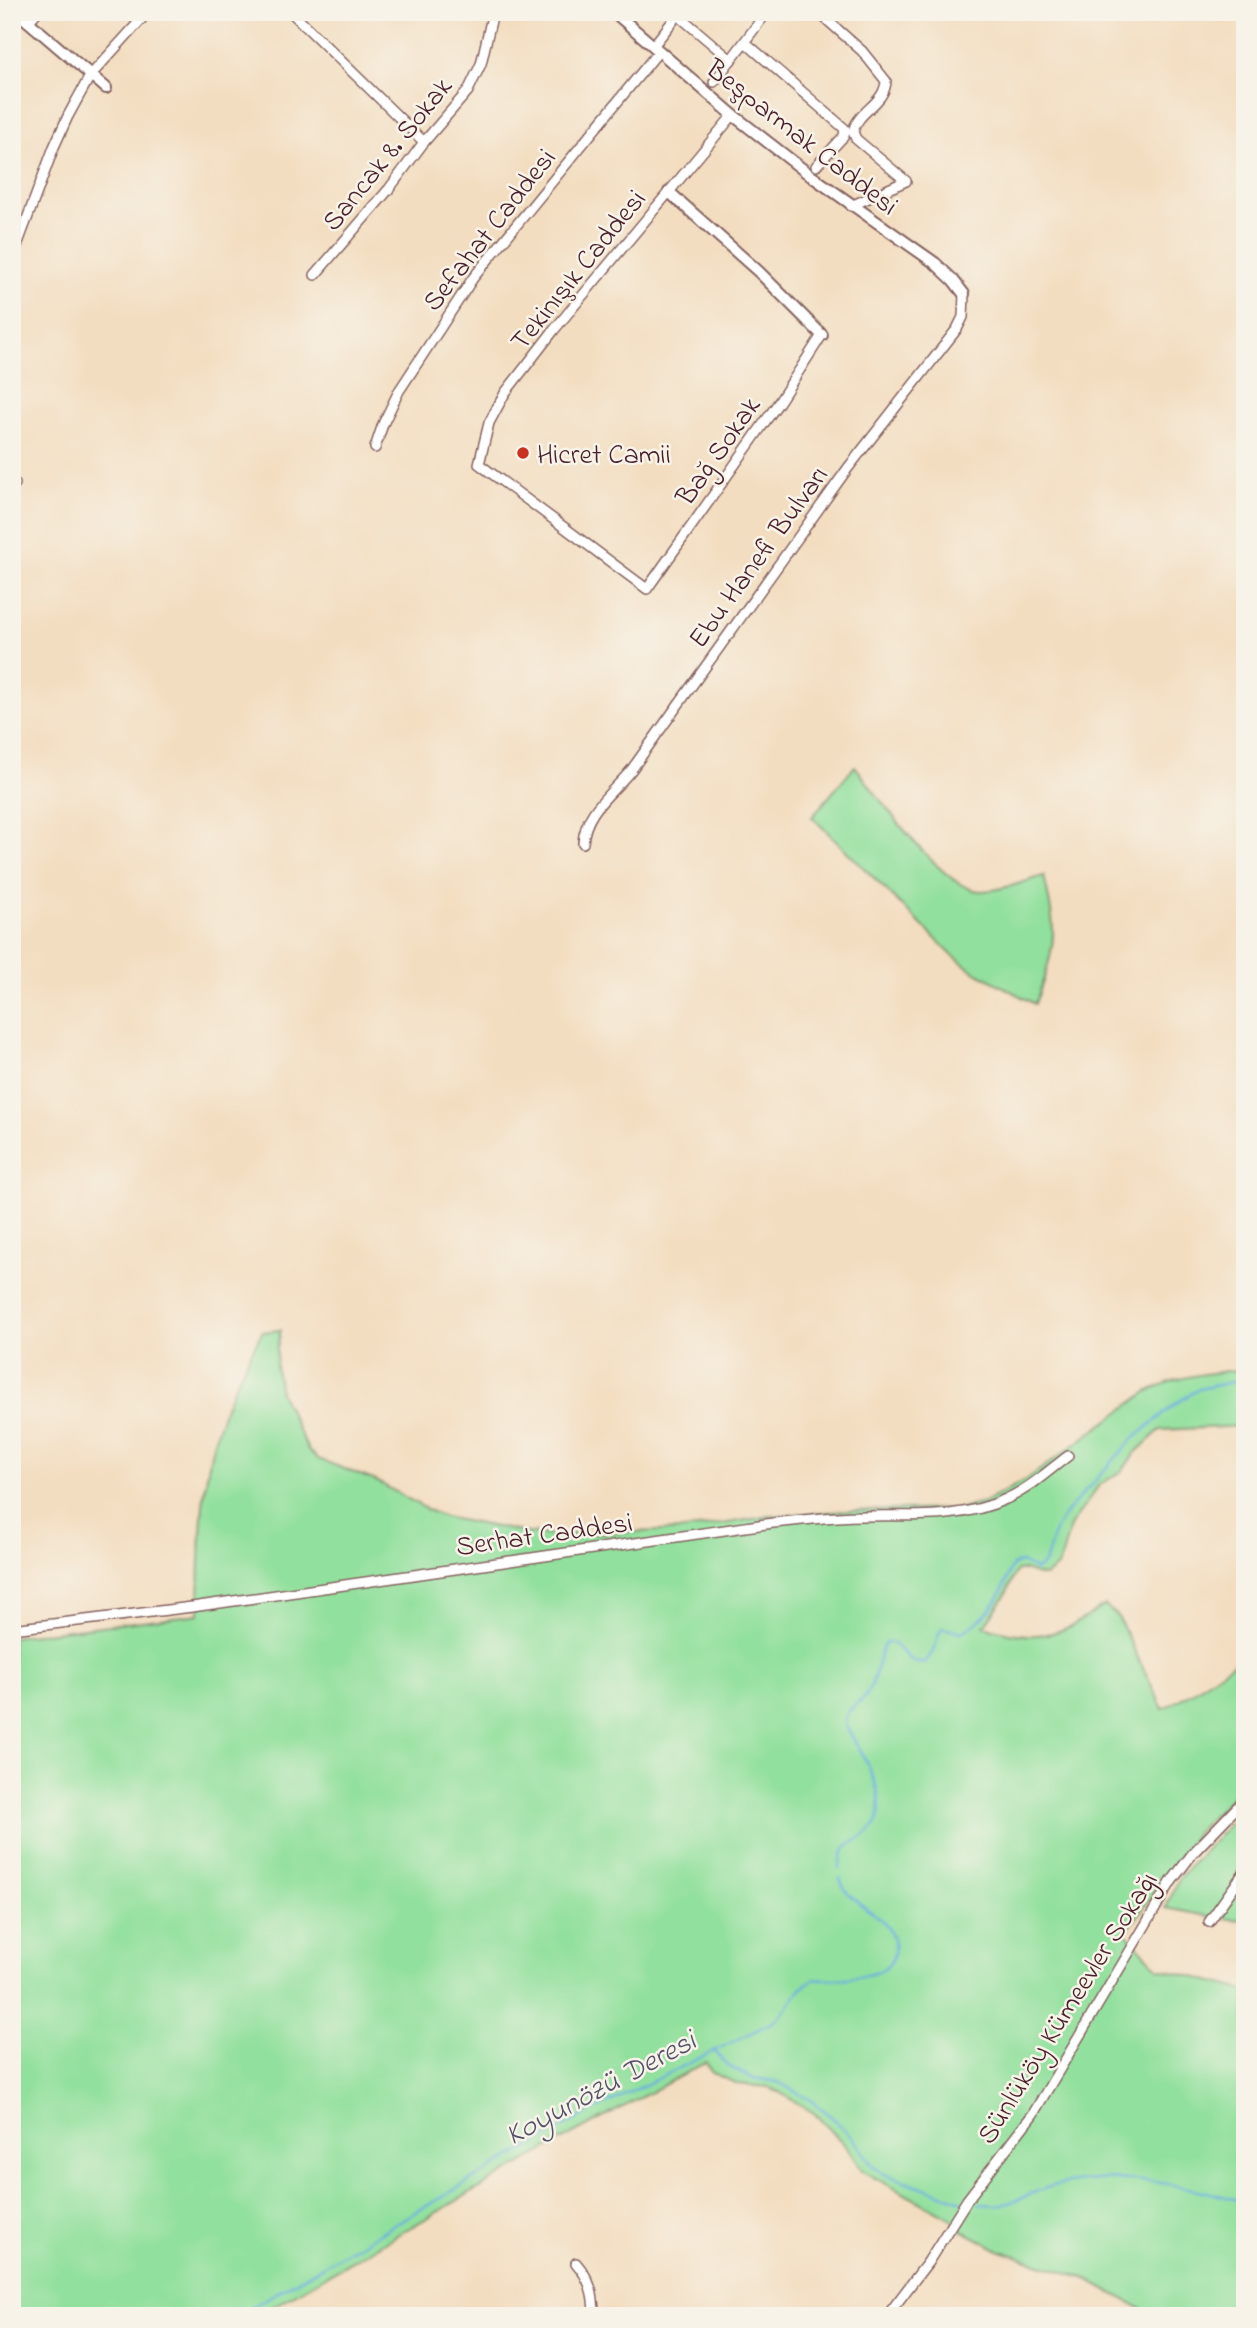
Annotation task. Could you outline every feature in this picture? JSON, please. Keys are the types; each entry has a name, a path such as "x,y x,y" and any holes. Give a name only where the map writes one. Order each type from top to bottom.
{"street":[{"path":"12,18 16,12 106,88"},
{"path":"28,22 37,12"},
{"path":"12,259 61,130 90,75 148,12"},
{"path":"291,12 424,142"},
{"name":"Sancak 8. Sokak","path":"315,275 389,190 424,142 468,91 481,64 493,12"},
{"name":"Beşparmak Caddesi","path":"614,12 733,115 851,206 935,264 964,294"},
{"path":"714,82 767,12"},
{"path":"818,12 862,51 886,81 883,94 857,121 853,129 854,136 906,181 851,206"},
{"path":"679,13 731,60"},
{"name":"Sefahat Caddesi","path":"375,448 399,391 473,278 656,48 679,13"},
{"path":"745,42 845,129 844,136 816,166"},
{"name":"Tekinışık Caddesi","path":"647,589 479,464 489,423 505,393 733,115"},
{"path":"669,192 759,272 822,335"},
{"name":"Ebu Hanefi Bulvarı","path":"583,843 586,825 595,808 632,769 848,468 957,329 962,317 964,294"},
{"name":"Bağ Sokak","path":"647,589 779,402 822,335"},
{"name":"Serhat Caddesi","path":"12,1629 218,1603 772,1523 861,1516 949,1516 1007,1499 1032,1484 1068,1456"},
{"name":"Sünlüköy Kümeevler Sokağı","path":"887,2316 928,2262 967,2200 1033,2114 1063,2059 1106,1994 1177,1875 1193,1853 1245,1799"},
{"path":"1209,1922 1245,1871"},
{"path":"576,2263 586,2274 590,2284 594,2316"}],"green space":[{"path":"855,766 894,818 930,859 965,887 988,891 1044,876 1052,918 1053,941 1035,1004 972,970 952,955 812,817"},
{"path":"281,1330 276,1367 280,1392 308,1450 318,1459 376,1481 444,1517 527,1533 554,1535 686,1530 771,1516 847,1511 959,1509 983,1503 1026,1480 1159,1386 1182,1378 1245,1369 1245,1426 1160,1430 1135,1453 1122,1471 1099,1485 1070,1527 1057,1567 1045,1576 1017,1570 1005,1596 984,1626 1017,1634 1039,1635 1071,1626 1105,1606 1117,1615 1163,1709 1245,1655 1245,1783 1196,1833 1126,1933 1158,1968 1245,1990 1245,2316 1154,2316 1087,2279 1001,2251 959,2229 952,2219 862,2171 846,2146 814,2113 767,2087 738,2084 712,2073 706,2062 575,2133 256,2316 12,2316 12,1637 199,1614 204,1498 217,1431 243,1368 262,1332"},
{"path":"1245,1807 1245,1920 1166,1908 1180,1877"}],"waterway":[{"name":"Koyunözü Deresi","path":"839,1868 847,1846 866,1835 878,1818 877,1791 866,1761 845,1725 845,1719 870,1688 884,1644 890,1642 909,1659 925,1662 942,1628 962,1632 990,1610 1004,1588 1014,1564 1021,1562 1036,1570 1045,1563 1056,1528 1069,1509 1132,1440 1178,1402 1199,1389 1245,1379"},
{"name":"Koyunözü Deresi","path":"236,2316 584,2115 773,2022 809,1982 861,1976 886,1967 894,1953 891,1933 878,1917 847,1892 840,1878"},
{"path":"713,2050 741,2073 778,2082 809,2099 835,2120 855,2141 872,2165 882,2173 962,2201"},
{"path":"979,2204 1004,2204 1051,2186 1106,2180 1175,2185 1245,2202"}],"place":[{"name":"Hicret Camii","path":"523,453"}]}
